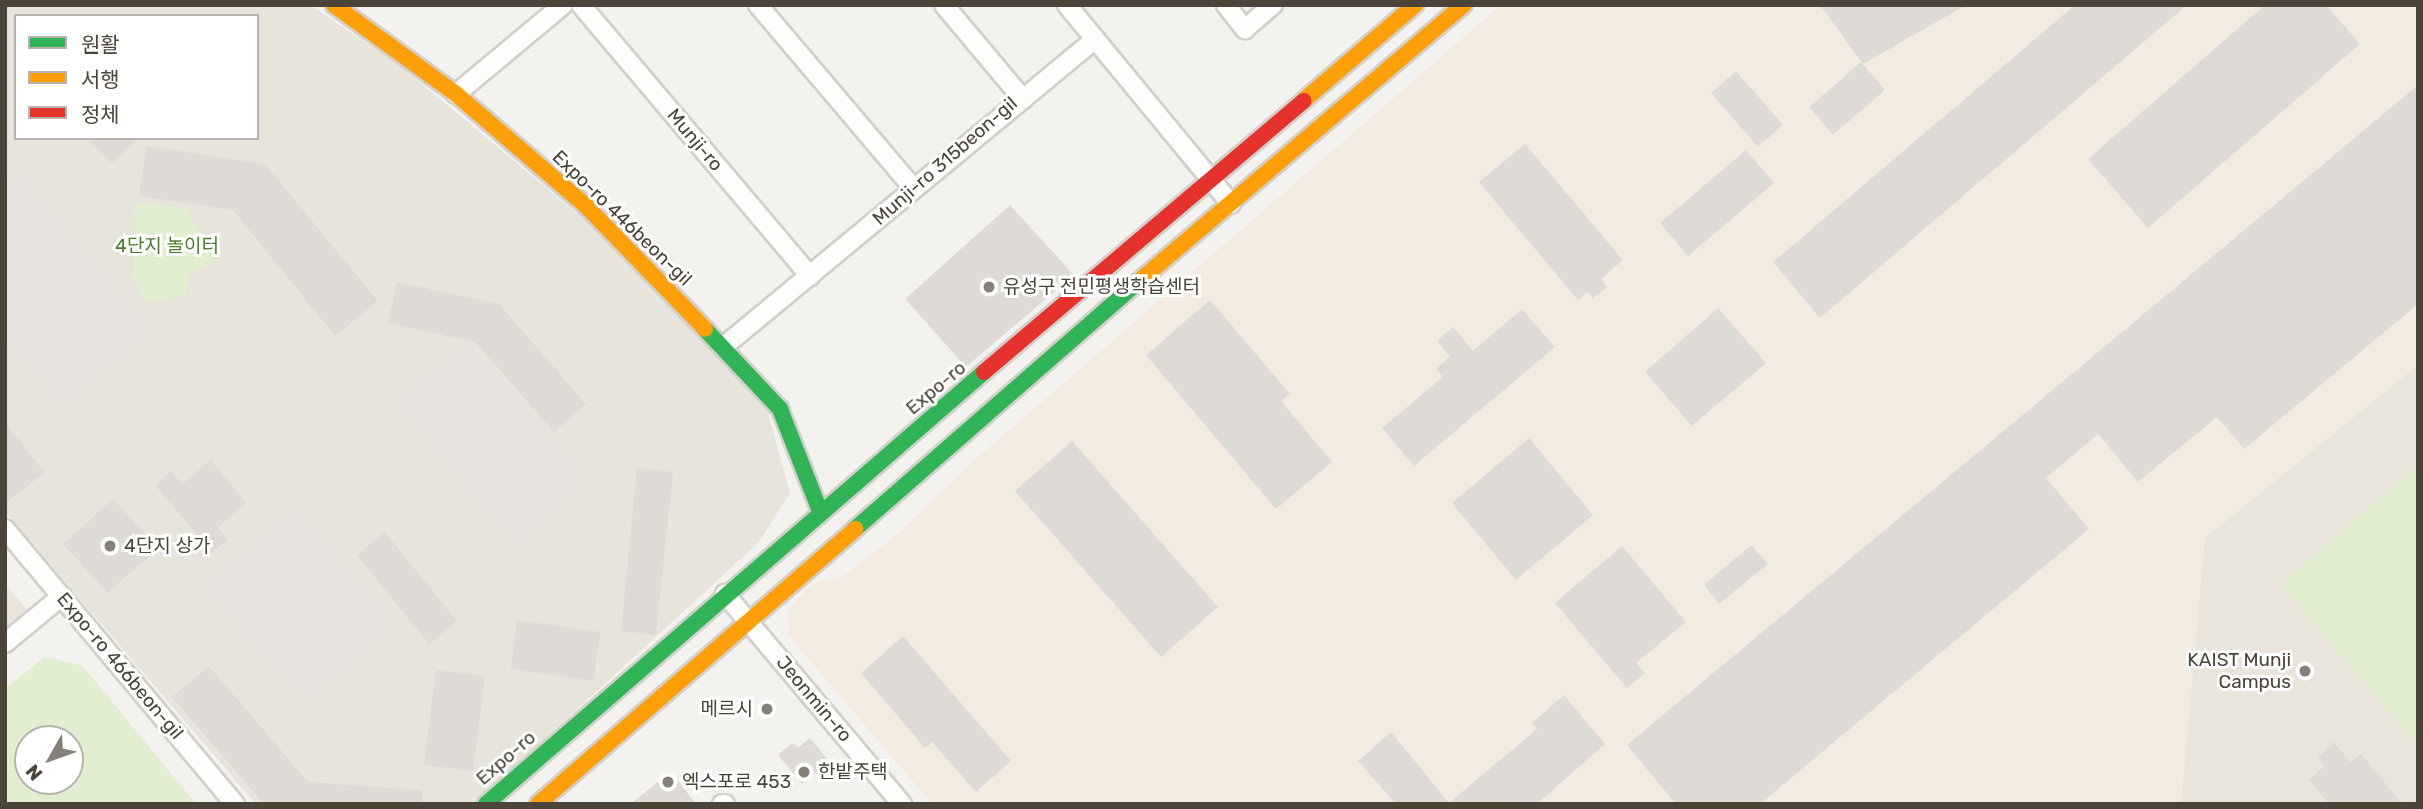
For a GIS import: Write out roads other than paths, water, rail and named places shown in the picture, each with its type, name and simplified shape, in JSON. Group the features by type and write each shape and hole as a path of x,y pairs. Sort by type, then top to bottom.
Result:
{"main road":[{"name":"Expo-ro 446beon-gil","path":"334,5 456,94 586,206 723,347 780,409 820,511"},
{"name":"Expo-ro","path":"486,804 820,511 1415,5"},
{"path":"538,804 750,624 951,441 1464,5"}],"street":[{"path":"456,94 563,5"},
{"name":"Munji-ro","path":"581,5 810,276"},
{"path":"758,5 914,189"},
{"name":"Munji-ro 315beon-gil","path":"723,347 1023,99 944,5"},
{"path":"1067,5 1231,204"},
{"path":"1226,5 1245,29 1273,5"},
{"path":"1023,99 1095,39"},
{"name":"Expo-ro 466beon-gil","path":"5,529 235,804"},
{"name":"Jeonmin-ro","path":"725,594 902,804"},
{"path":"5,643 62,596"}],"place":[{"name":"유성구 전민평생학습센터","path":"989,287"},
{"name":"4단지 상가","path":"110,546"},
{"name":"KAIST Munji Campus","path":"2305,671"},
{"name":"메르시","path":"767,709"},
{"name":"한밭주택","path":"804,772"},
{"name":"엑스포로 453","path":"668,782"}],"park label":[{"name":"4단지 놀이터","path":"167,246"}]}
